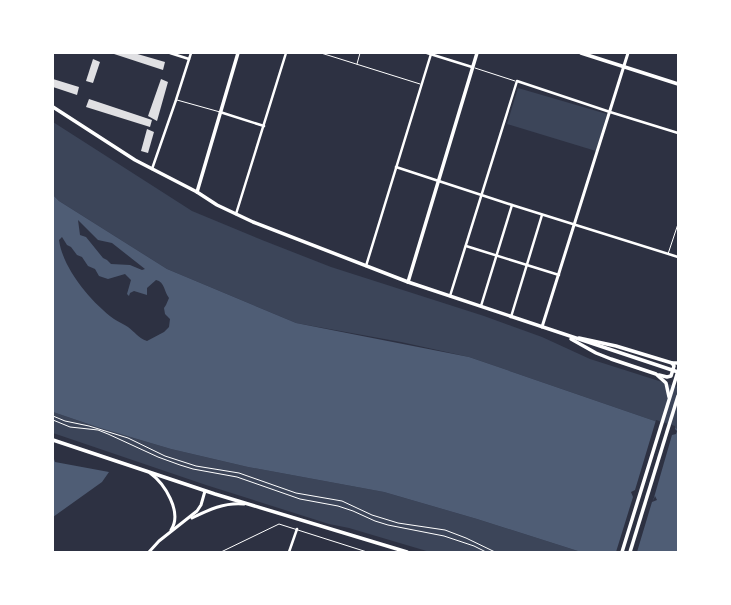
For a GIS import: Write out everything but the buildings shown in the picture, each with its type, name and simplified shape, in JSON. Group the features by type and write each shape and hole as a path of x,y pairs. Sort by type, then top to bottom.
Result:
{"main road":[{"path":"196,192 238,53"},
{"path":"408,282 477,53"},
{"path":"581,53 678,84"},
{"path":"53,107 119,151 236,214 408,282 565,336 678,372 622,552"},
{"path":"565,336 616,346 672,363 678,363"},
{"path":"565,336 611,359 667,377 670,376 674,366 672,363"},
{"path":"656,374 666,383 669,402"},
{"path":"630,552 678,396"},
{"path":"53,440 205,491 407,552"}],"street":[{"path":"170,53 189,59"},
{"path":"152,169 191,53"},
{"path":"236,214 286,53"},
{"path":"542,327 628,53"},
{"path":"366,266 429,54 472,67"},
{"path":"450,297 516,81 678,133"},
{"path":"220,112 264,126"},
{"path":"396,167 439,180 512,206 678,256"},
{"path":"480,307 512,206"},
{"path":"511,317 542,215"},
{"path":"466,246 559,275"},
{"path":"146,471 163,485 171,499 175,520 169,533"},
{"path":"149,552 159,541 200,508 205,491"},
{"path":"187,520 222,506 234,503 248,504"},
{"path":"289,552 297,529"}],"lane":[{"path":"321,53 421,84"},
{"path":"357,64 360,53"},
{"path":"472,67 516,81"},
{"path":"176,100 220,112"},
{"path":"668,254 678,224"},
{"path":"221,552 279,524 367,552"}],"path":[{"path":"53,416 65,421 89,426 128,438 165,456 196,466 239,474 296,493 342,501 372,515 398,523 445,530 495,552"},
{"path":"53,420 70,427 94,430 108,434 158,457 193,469 237,477 300,498 338,506 388,525 444,536 474,546 486,552"}],"shaded area":[{"path":"518,88 607,114 596,151 507,124"},
{"path":"53,122 192,211 331,267 484,316 542,337 590,359 678,387 678,429 469,357 401,342 296,323 167,269 59,201 53,195"},
{"path":"53,195 59,201 167,269 296,323 469,357 678,429 678,552 581,552 477,519 384,492 248,467 171,449 100,428 53,412","holes":["78,220 98,240 112,243 145,269 142,270 130,265 111,264 103,258 86,237 80,235","62,237 67,245 71,247 77,255 82,257 88,266 95,269 99,276 108,279 125,274 131,280 127,294 129,296 130,293 134,291 147,295 147,288 156,280 159,281 163,285 169,298 164,308 165,314 170,319 169,327 164,332 147,341 105,312 79,284 72,273 62,251 59,240"]},
{"path":"53,412 100,428 171,449 248,467 384,492 477,519 581,552 430,552 349,528 329,524 206,485 53,433"},
{"path":"53,456 55,462 109,472 102,482 53,517"}],"pier":[{"path":"656,420 675,426 677,431 676,434 672,435 653,501 655,496 657,500 652,502 637,552 616,552 633,497 631,492 635,490"}]}
